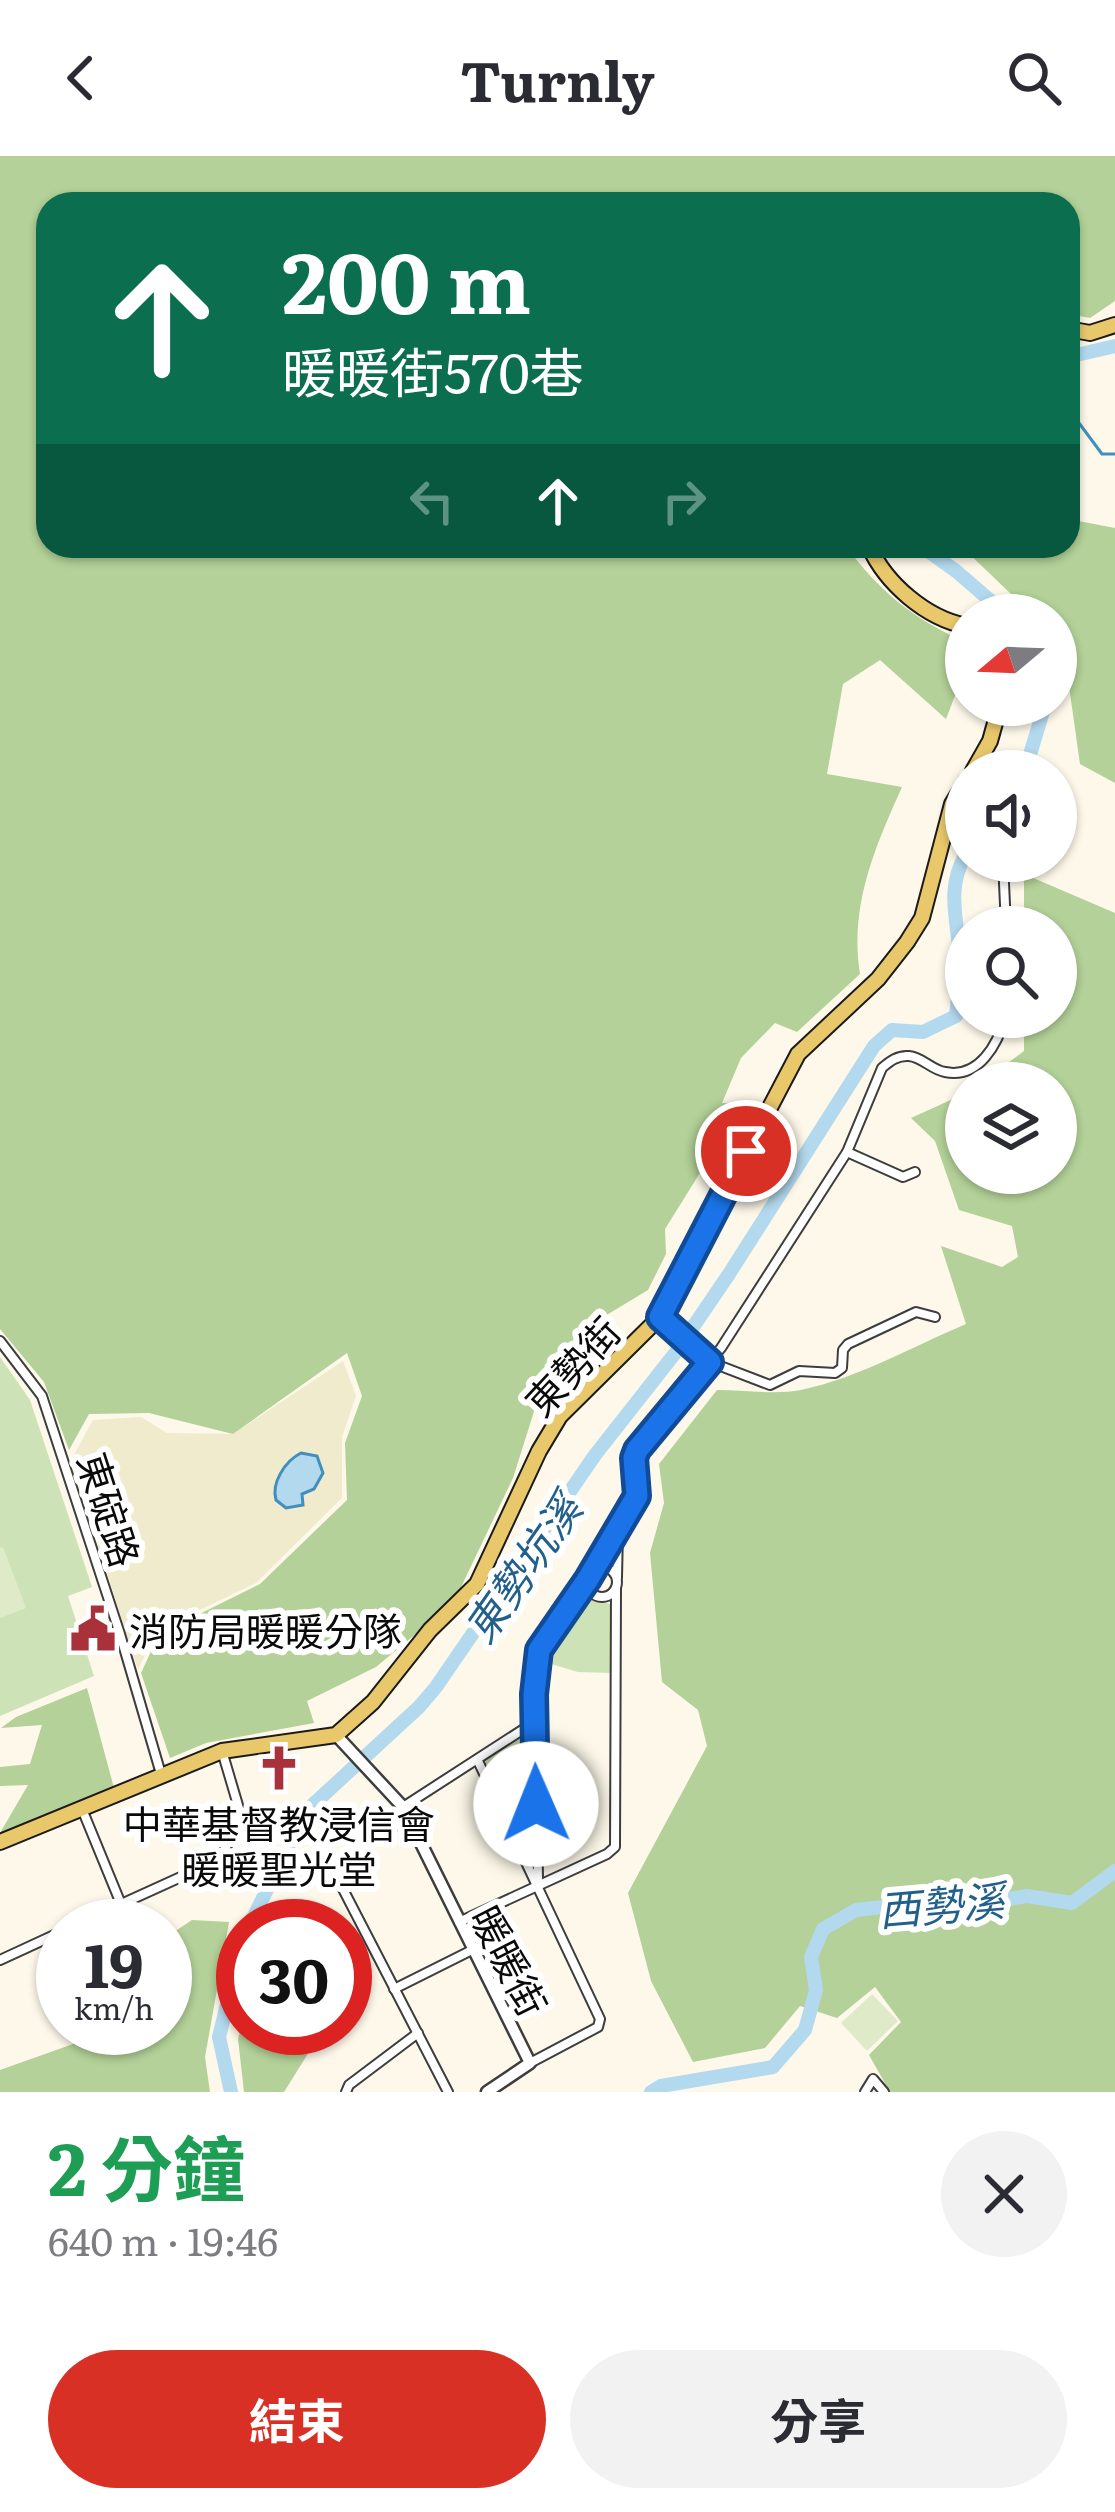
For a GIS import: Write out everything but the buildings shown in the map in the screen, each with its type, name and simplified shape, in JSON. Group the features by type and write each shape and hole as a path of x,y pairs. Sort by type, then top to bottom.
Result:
{"main road":[{"path":"1080,331 1115,326"},
{"path":"875,558 922,608 945,621"},
{"name":"東勢街","path":"339,1739 430,1630 477,1584 560,1416 664,1321 798,1054 892,966 922,918 945,836"},
{"path":"0,1842 222,1751 339,1739"}],"street":[{"path":"538,1886 534,1723 539,1650 637,1496 637,1450 847,1152 875,1078 891,1060 908,1056 950,1074 965,1072 991,1052 997,1038"},
{"path":"847,1152 903,1177 915,1172"},
{"path":"664,1321 706,1358 770,1385 799,1372 835,1373 842,1368 842,1350 848,1343 916,1312 935,1317"},
{"name":"東碇路","path":"0,1341 42,1396 162,1776"},
{"path":"458,1922 615,1847 618,1531"},
{"path":"590,1575 607,1568 617,1583"},
{"path":"590,1575 589,1588 595,1596 605,1597 617,1583"},
{"path":"448,2092 330,1864 534,1723"},
{"name":"暖暖街","path":"339,1739 405,1812 530,2063 488,2092"},
{"path":"132,1899 210,1865 225,1850 240,1812 222,1751"},
{"path":"478,1761 600,2019 598,2027 530,2063"},
{"path":"82,1809 119,1899"},
{"path":"0,1960 36,1943"},
{"path":"394,1989 472,1950"},
{"path":"346,2092 418,2033"},
{"path":"865,2092 873,2079 884,2092"}],"shaded area":[{"path":"343,1361 356,1396 342,1437 342,1498 256,1583 156,1631 138,1670 71,1460 93,1420 141,1417 167,1433 233,1434"}],"green space":[{"path":"0,156 1115,156 1115,301 1090,318 1080,316 1080,192 36,192 36,558 856,558 899,603 945,632 945,718 880,660 843,684 827,774 902,787 861,901 860,974 797,1032 775,1023 741,1058 722,1103 749,1105 747,1122 713,1152 665,1229 666,1254 648,1290 600,1319 549,1364 513,1478 454,1602 376,1667 307,1701 314,1723 206,1743 170,1758 141,1673 159,1634 260,1584 347,1500 345,1443 362,1396 347,1353 233,1434 149,1413 89,1414 69,1450 44,1382 0,1329"},
{"path":"1080,521 1115,528 1115,783 1080,764 1075,726 1077,594 1011,594 974,558 1080,558"},
{"path":"1024,882 1043,882 1115,913 1115,2092 890,2092 869,2055 901,2022 875,1987 837,2018 800,2006 765,2048 693,2062 651,1981 628,1893 707,1746 698,1710 662,1682 650,1553 664,1503 659,1464 717,1390 801,1390 865,1369 966,1324 941,1246 1002,1267 1018,1257 1012,1226 959,1210 953,1194 1077,1194 1077,1062 1009,1062 1024,1051 1024,1038 1077,1038 1077,906 1024,906"},
{"path":"945,1103 945,1170 935,1141 911,1118"},
{"path":"0,1357 30,1400 92,1587 68,1596 94,1676 0,1716"},
{"path":"0,1548 26,1608 0,1618"},
{"path":"579,1599 610,1604 613,1610 612,1673 578,1672 541,1661"},
{"path":"87,1688 114,1788 0,1833 28,1785 0,1786 0,1767 30,1764 42,1725 1,1728 16,1717"},
{"path":"528,1733 534,1869 483,1762"},
{"path":"192,1920 216,1921 216,1995 205,2057 210,2092 0,2092 0,2070 42,2055 192,2055"},
{"path":"872,1994 898,2021 867,2051 841,2023"},
{"path":"240,2055 307,2055 284,2092 244,2092"}],"water":[{"path":"301,1453 317,1456 323,1473 314,1489 302,1494 303,1505 286,1508 276,1500 277,1480"}],"waterway":[{"name":"東勢坑溪","path":"1080,354 1115,346"},
{"path":"1080,424 1102,454 1115,454"},
{"name":"東勢坑溪","path":"938,558 983,594"},
{"name":"東勢坑溪","path":"1031,750 1039,726"},
{"name":"東勢坑溪","path":"262,1899 306,1811 436,1687 595,1455 676,1352 874,1046 892,1030 923,1032 956,1016 960,965 956,882"},
{"name":"西勢溪","path":"651,2092 661,2086 773,2067 805,2030 816,1990 811,1957 823,1929 856,1910 1027,1896 1072,1903 1115,1871"},
{"name":"東勢坑溪","path":"223,2055 231,2092"}],"place":[{"name":"消防局暖暖分隊","path":"93,1629"},
{"name":"中華基督教浸信會 暖暖聖光堂","path":"279,1768"}],"route":[{"path":"536,1804 534,1694 539,1650 637,1496 637,1450 710,1362 660,1317 746,1151"}]}
